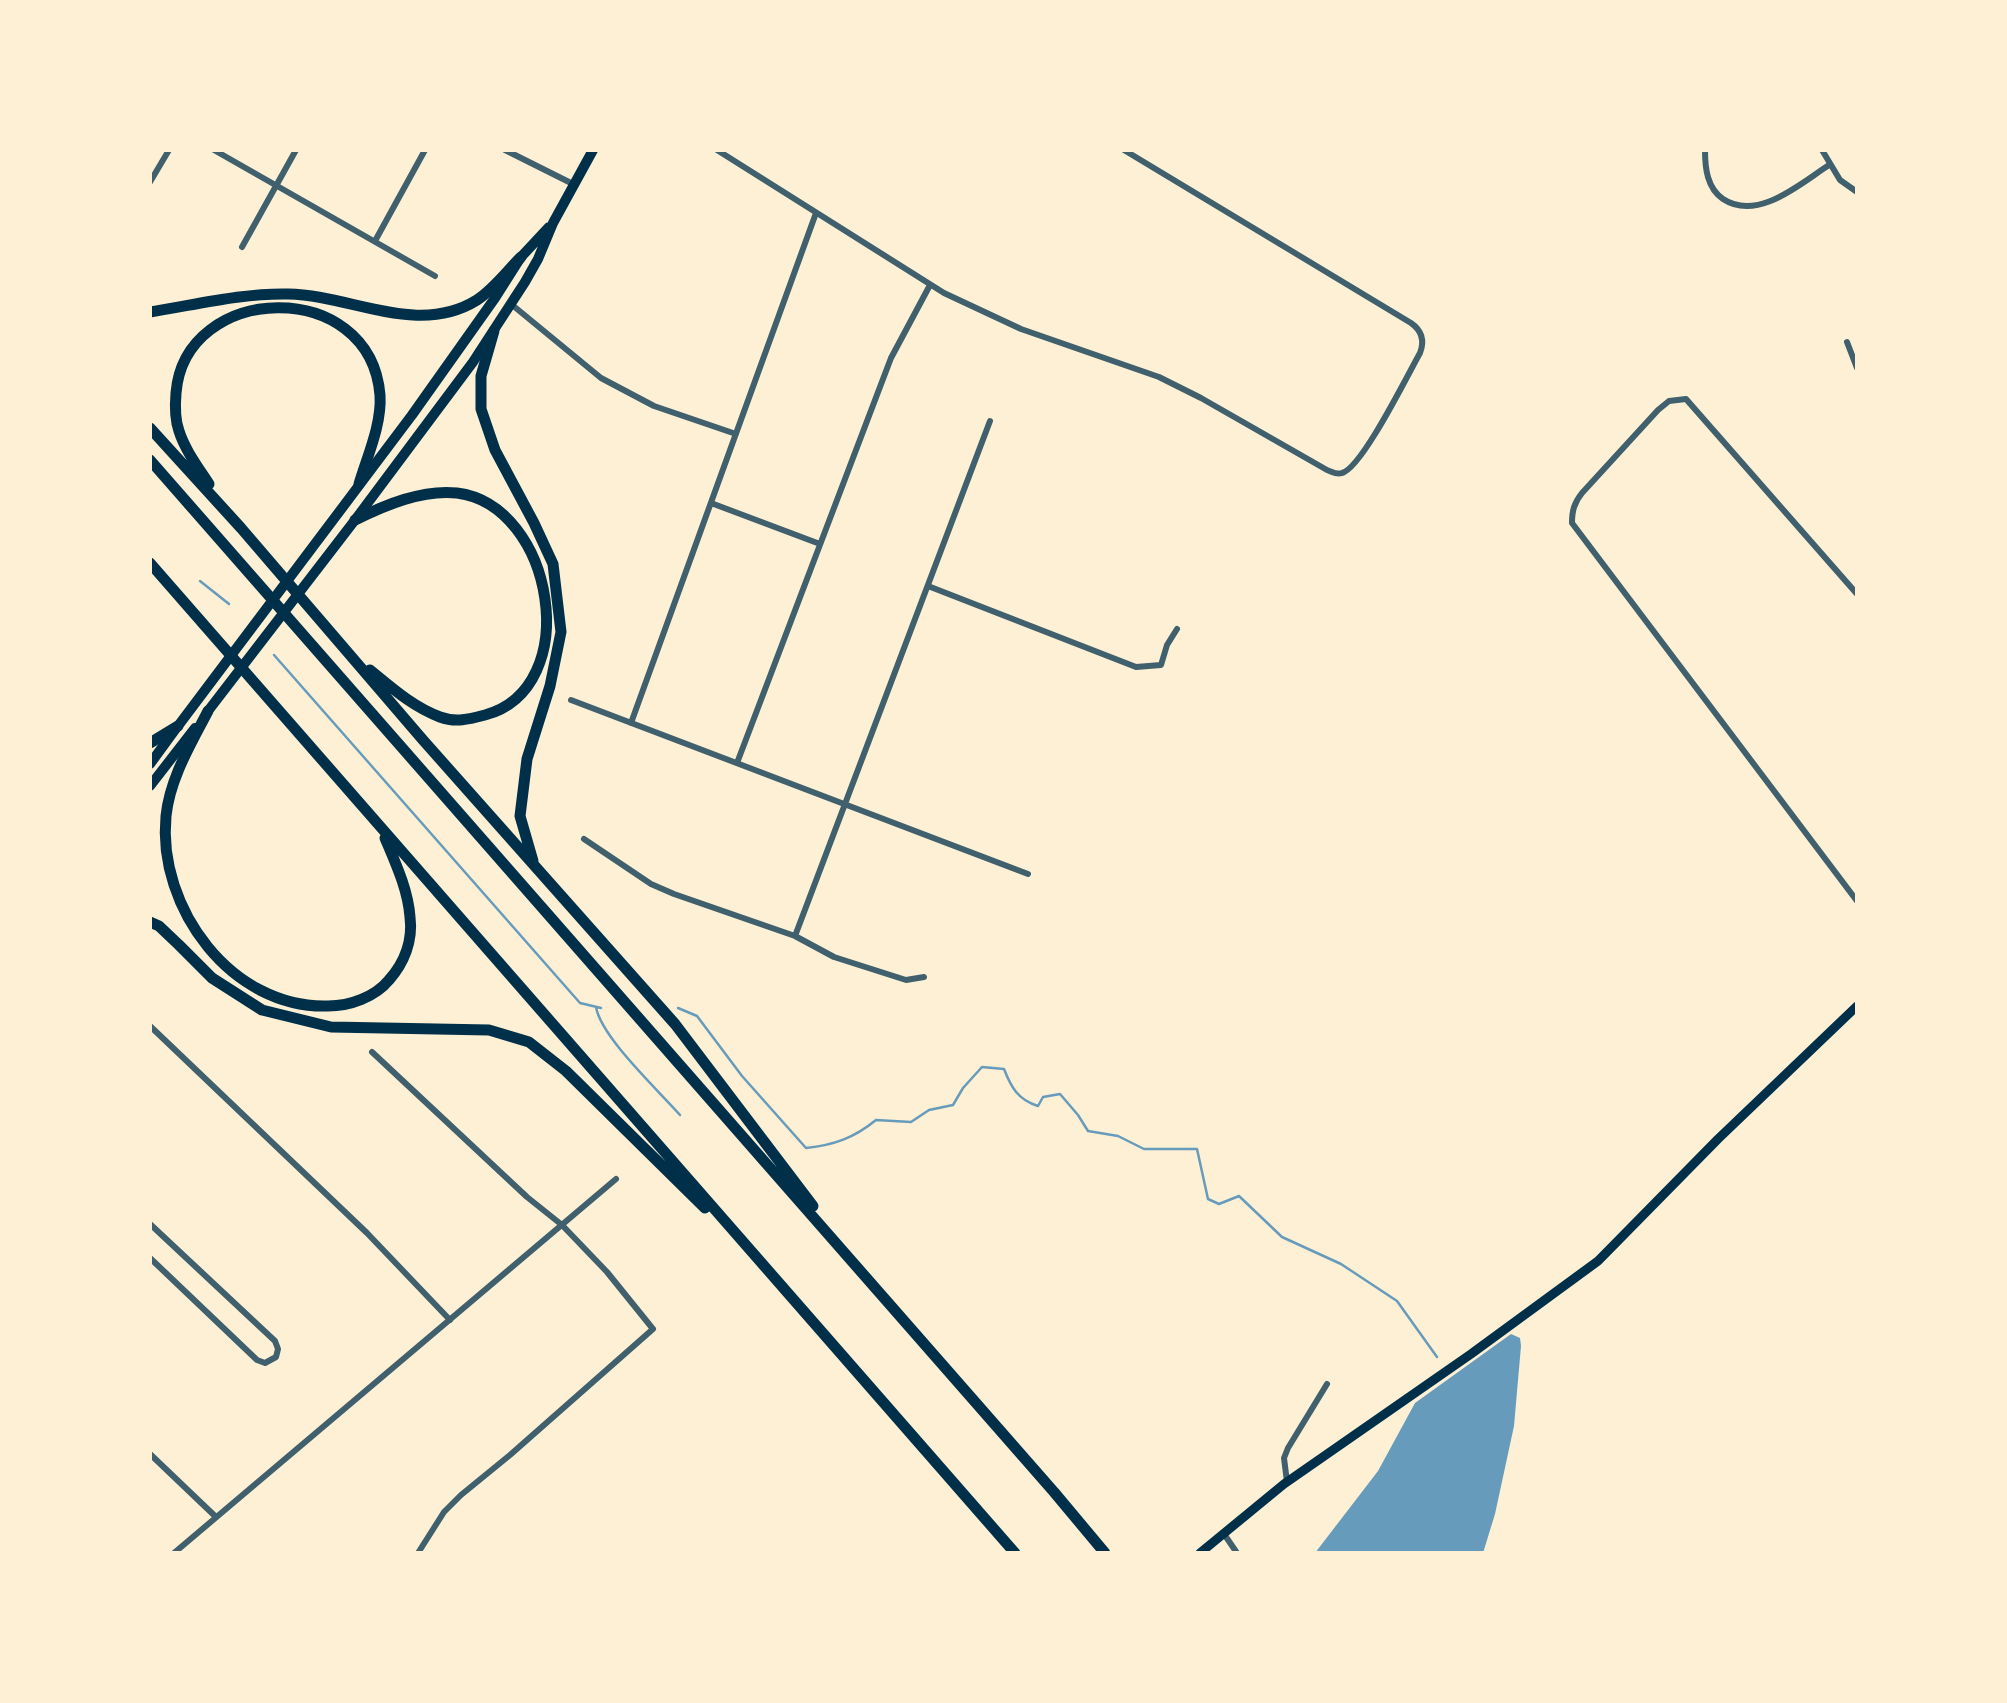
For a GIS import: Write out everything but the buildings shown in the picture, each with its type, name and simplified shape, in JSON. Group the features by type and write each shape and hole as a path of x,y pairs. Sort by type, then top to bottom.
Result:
{"highway":[{"path":"150,312 292,294 400,314 441,314 480,298 521,256"},
{"path":"241,528 194,462 178,429 175,402 177,379 186,354 222,322 248,311 308,310 332,318 355,336 372,364 380,395 379,416 359,484"},
{"path":"494,331 481,376 481,409 495,450 553,564 561,632 528,759 520,816 536,870"},
{"path":"150,428 675,1024 860,1270"},
{"path":"150,460 1105,1553"},
{"path":"346,650 404,698 442,718 464,721 497,712 518,699 534,679 544,655 546,628 545,602 528,543 510,519 492,505 455,492 427,495 384,506 355,520"},
{"path":"150,563 1015,1553"},
{"path":"150,574 191,612"},
{"path":"208,710 176,774 166,816 168,864 182,908 216,959 246,982 278,998 311,1007 337,1006 361,1000 383,987 400,968 409,944 411,920 405,888 382,830"},
{"path":"150,742 178,726"},
{"path":"150,922 159,926 212,978 262,1010 331,1026 489,1030 529,1042 566,1072 766,1268"}],"main road":[{"path":"150,786 355,520 494,331 538,258 593,150"},
{"path":"150,764 464,342 521,256 553,223"},
{"path":"1200,1553 1286,1482 1598,1262 1718,1139 1857,1006"}],"street":[{"path":"150,182 169,150"},
{"path":"214,150 435,276"},
{"path":"242,247 296,150"},
{"path":"374,241 425,150"},
{"path":"505,150 575,185"},
{"path":"717,150 930,285 1021,329 1160,377 1327,470 1340,474 1354,466 1420,353 1420,333 1410,322 1124,150"},
{"path":"1706,150 1711,187 1719,197 1744,207 1779,198 1829,165"},
{"path":"1822,150 1840,180 1857,192"},
{"path":"630,723 816,213"},
{"path":"737,763 890,358 930,285"},
{"path":"512,304 601,378 654,406 736,434"},
{"path":"1847,342 1857,368"},
{"path":"1857,594 1686,399 1669,401 1658,410 1576,502 1572,513 1572,523 1857,901"},
{"path":"795,936 990,421"},
{"path":"711,502 820,544"},
{"path":"928,586 1128,665 1162,665 1177,629"},
{"path":"571,700 1028,874"},
{"path":"584,839 651,884 795,936 834,957 906,980 924,978"},
{"path":"150,1026 367,1233 450,1320"},
{"path":"372,1052 562,1224 653,1329 461,1495 444,1512 418,1553"},
{"path":"174,1553 616,1179"},
{"path":"150,1224 275,1341 276,1357 265,1362 257,1360 150,1258"},
{"path":"1286,1482 1284,1458 1288,1448 1328,1384"},
{"path":"150,1454 216,1517"},
{"path":"1224,1534 1237,1553"}],"water":[{"path":"1511,1334 1520,1338 1521,1346 1514,1426 1483,1553 1315,1553 1378,1471 1415,1403"}],"waterway":[{"path":"200,581 229,604"},
{"path":"274,655 580,1003 601,1008"},
{"path":"596,1007 619,1048 680,1115"},
{"path":"678,1008 697,1016 742,1076 806,1148 843,1140 876,1120 911,1122 929,1110 953,1105 982,1067 1004,1069 1016,1092 1038,1106 1043,1097 1060,1094 1088,1131 1118,1136 1144,1149 1197,1149 1208,1199 1219,1204 1239,1196 1282,1237 1341,1264 1397,1301 1437,1357"}]}
